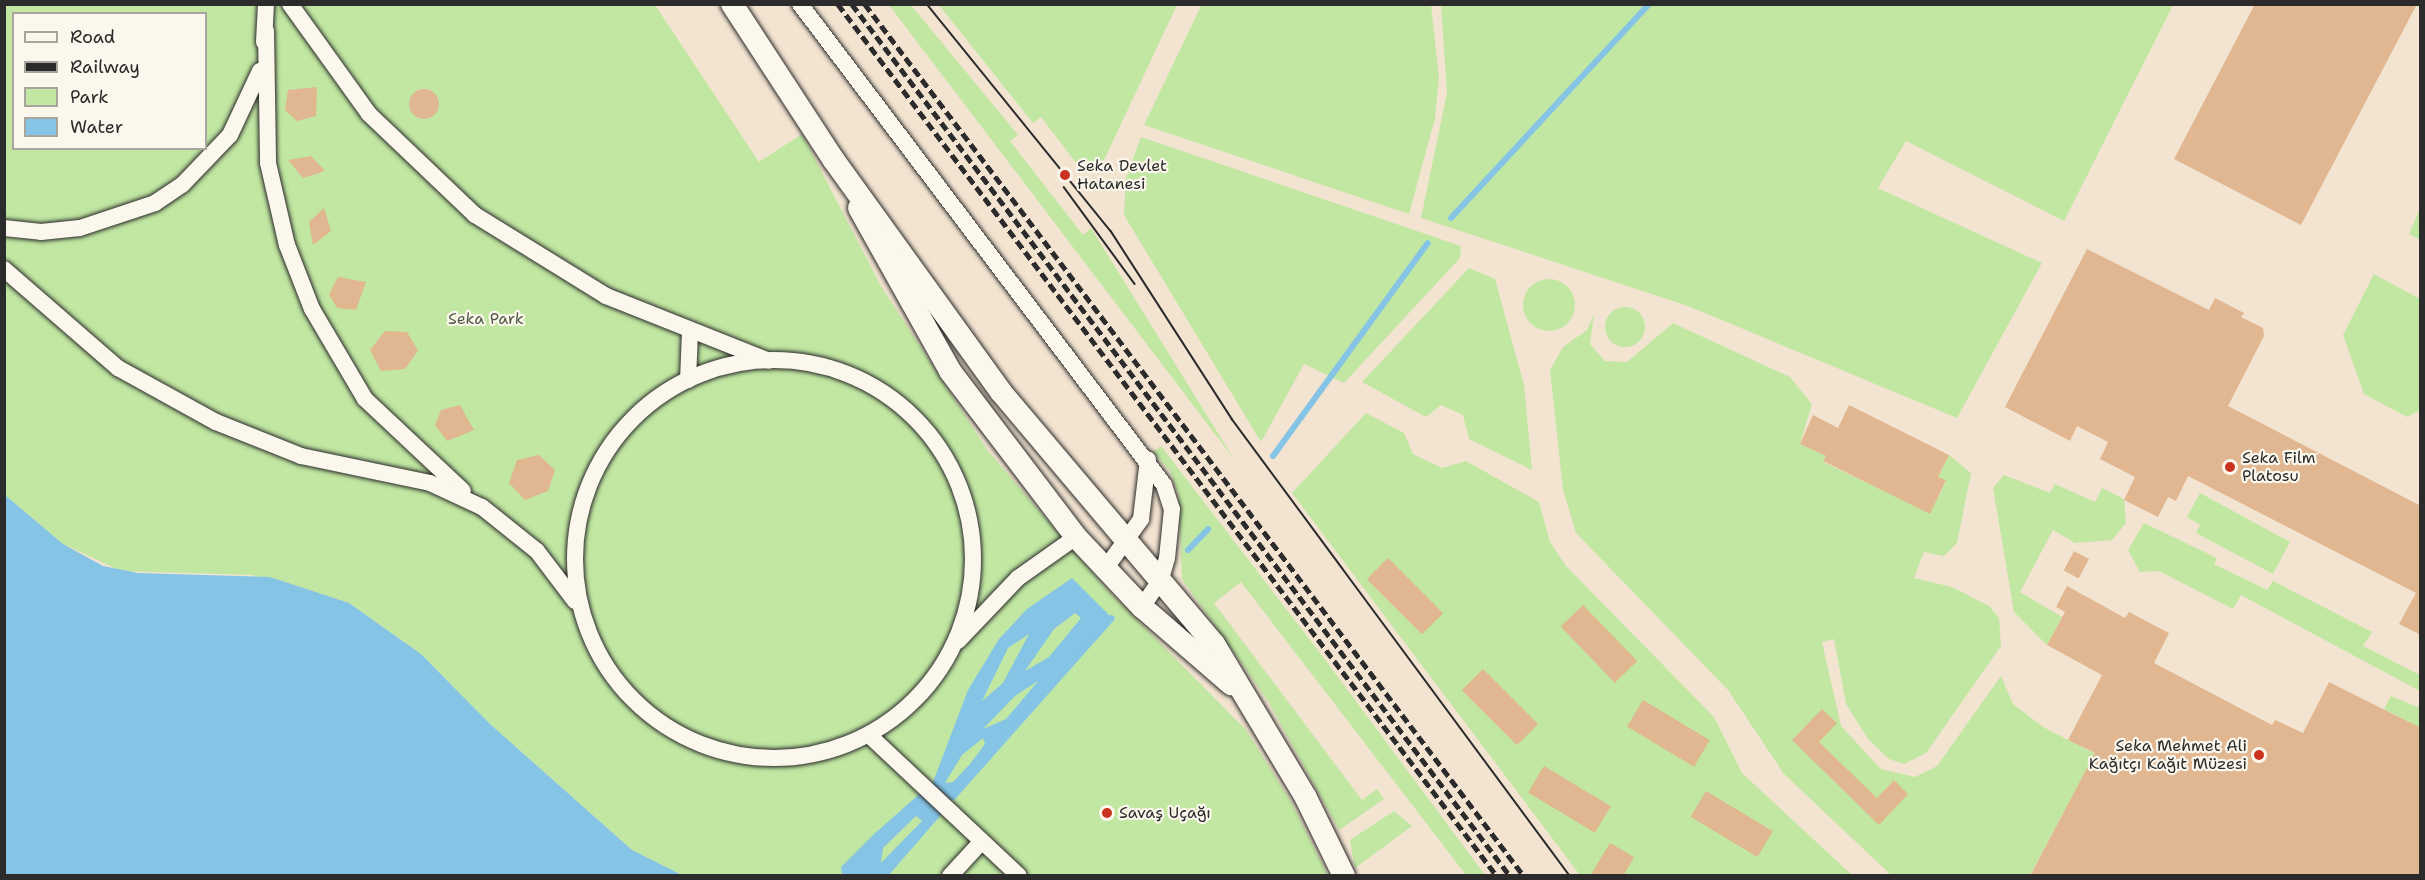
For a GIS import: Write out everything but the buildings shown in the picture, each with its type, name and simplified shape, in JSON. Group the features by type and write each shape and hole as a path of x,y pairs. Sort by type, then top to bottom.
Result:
{"main road":[{"path":"732,4 833,159 1001,392 1078,489 1130,541 1214,644 1248,698 1344,876"},
{"path":"833,159 950,371 1076,537 1142,607 1248,698"}],"street":[{"path":"266,4 268,163 287,245 312,309 369,404 482,507 550,564 580,610 602,656 631,695 672,730 696,742 778,761 820,756 870,736 924,691 949,652 1018,578 1076,537"},
{"path":"290,4 362,105 458,202 606,296 690,333 776,364"},
{"path":"800,4 1148,459 1172,509 1161,579 1142,607"},
{"path":"4,228 41,232 101,224 140,211 182,185 240,121 261,68 266,31"},
{"path":"4,269 110,362 216,422 301,456 430,483 482,507"},
{"path":"688,380 690,333"},
{"path":"580,610 574,569 576,523 594,465 625,423 688,380 718,369 776,364 844,371 885,390 947,455 971,534 965,607 949,652"},
{"path":"1105,569 1130,541 1146,502 1148,459"},
{"path":"870,736 1019,876"},
{"path":"950,876 982,841"}],"green space":[{"path":"1202,4 1431,5 1439,78 1435,118 1409,214 1144,125"},
{"path":"1441,4 2173,5 2064,221 1906,141 1878,188 2042,263 1957,418 1688,306 1421,218 1447,93"},
{"name":"Seka Park","path":"5,5 655,5 759,162 802,134 881,286 988,451 1104,586 1246,730 1290,800 1328,875 682,875 632,850 490,724 421,654 349,603 252,575 121,571 63,544 5,495"},
{"path":"889,5 911,5 1018,135 1010,141 1083,235 1091,228 1234,459"},
{"path":"939,5 1177,5 1104,160 1077,164 1041,117 1033,123"},
{"path":"1141,137 1461,246 1460,258 1344,383 1304,364 1261,442 1124,215 1126,177"},
{"path":"2420,208 2420,240 2409,234"},
{"path":"1469,268 1495,279 1524,385 1532,470 1469,439 1463,415 1441,405 1426,417 1362,382"},
{"path":"2374,274 2420,299 2420,410 2407,417 2364,394 2343,335"},
{"path":"1549,279 1559,281 1567,287 1573,295 1575,305 1573,315 1567,323 1559,329 1549,331 1539,329 1531,323 1525,315 1523,305 1525,295 1531,287 1539,281"},
{"path":"1625,307 1639,313 1645,327 1639,341 1625,347 1611,341 1605,327 1611,313"},
{"path":"1594,314 1590,344 1605,361 1627,362 1673,323 1790,377 1812,404 1800,444 1826,456 1823,462 1930,513 1946,481 1938,477 1949,455 1971,473 1957,543 1944,556 1924,552 1914,578 1952,587 1989,606 1999,618 2001,646 1926,753 1904,764 1889,759 1868,739 1846,704 1834,639 1822,642 1841,726 1881,769 1915,777 1937,766 2001,676 2013,704 2043,727 2225,820 2086,771 2030,875 1891,875 1784,774 1728,690 1576,533 1563,490 1550,370 1563,347 1587,330"},
{"path":"1366,413 1404,433 1413,454 1442,468 1466,461 1539,502 1550,542 1566,566 1714,717 1742,773 1852,875 1580,875 1292,493"},
{"path":"1161,446 1323,657 1485,875 1466,875 1241,582 1214,603 1362,800 1377,789 1384,799 1339,830 1268,701 1182,579 1178,493 1170,471 1153,452"},
{"path":"2004,475 2050,493 2055,484 2095,502 2102,488 2124,499 2126,523 2112,540 2075,543 2053,530 2020,592 2062,617 2047,645 2014,612 1993,488"},
{"path":"2200,493 2290,542 2273,574 2196,533 2200,525 2187,517"},
{"path":"2144,523 2217,558 2214,564 2267,590 2273,581 2372,632 2363,646 2420,675 2420,691 2241,595 2233,609 2159,571 2140,572 2128,550"},
{"path":"2391,696 2420,708 2420,728 2384,709"},
{"path":"1394,811 1412,826 1355,868 1350,840"}],"water":[{"path":"5,495 63,544 103,566 138,573 270,577 349,603 421,654 490,724 632,850 682,875 5,875"},
{"path":"1072,578 1112,618 884,875 842,875 841,867 933,782 968,690 999,639 1027,609","holes":["1075,613 1081,618 1049,657 1025,671 1054,629","1029,634 1003,683 982,701 1008,648","1038,681 1006,719 983,729 1015,696","983,738 985,744 970,764 953,782 945,783 962,755","916,816 922,821 881,863 883,848"]}],"waterway":[{"path":"1451,218 1649,4"},
{"path":"1273,456 1428,243"},
{"path":"1188,550 1208,529"},
{"path":"953,797 1112,618"},
{"path":"884,876 944,807"}],"tram line":[{"path":"927,4 1111,231 1232,419 1570,876"},
{"path":"1064,187 1135,284"}],"railway":[{"path":"838,4 1497,876"},
{"path":"852,4 1510,876"},
{"path":"865,4 1524,876"}],"place":[{"name":"Seka Devlet Hatanesi","path":"1065,175"},
{"name":"Seka Film Platosu","path":"2230,467"},
{"name":"Seka Mehmet Ali Kağıtçı Kağıt Müzesi","path":"2259,755"},
{"name":"Savaş Uçağı","path":"1107,813"}]}
